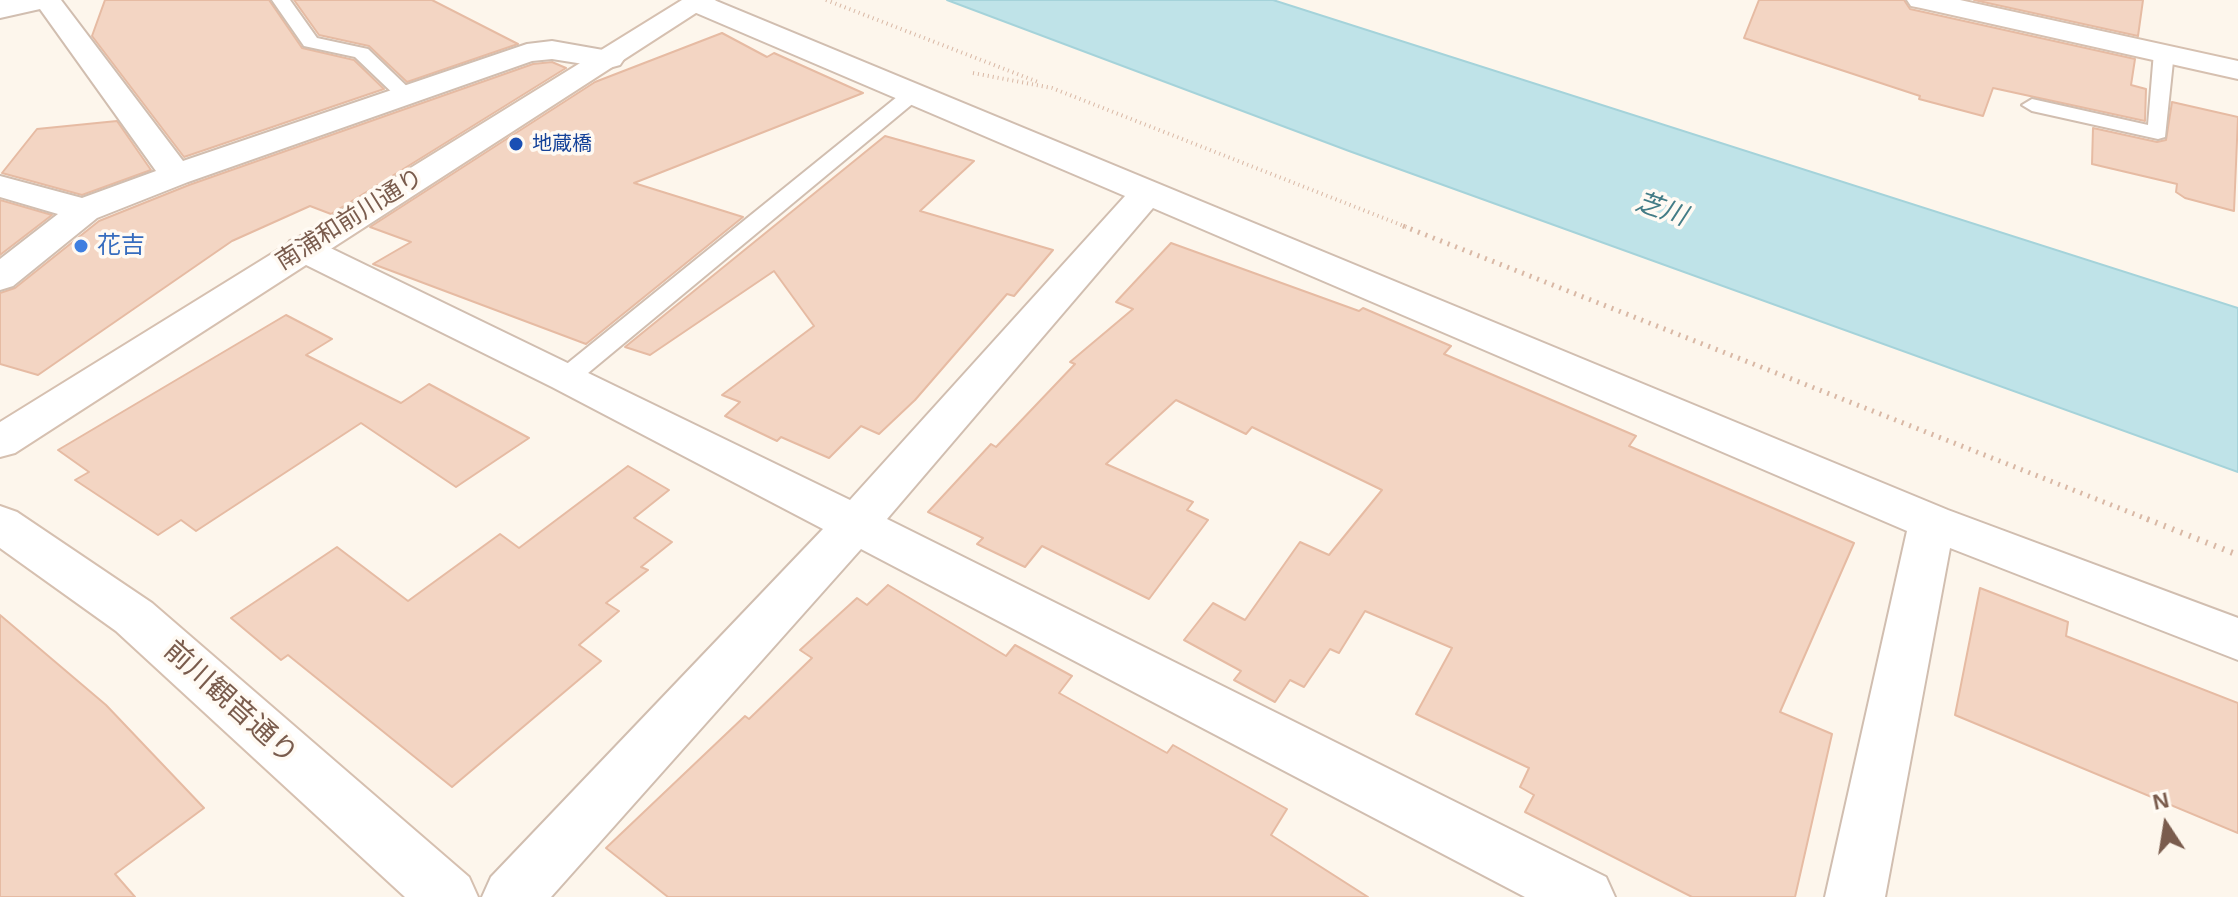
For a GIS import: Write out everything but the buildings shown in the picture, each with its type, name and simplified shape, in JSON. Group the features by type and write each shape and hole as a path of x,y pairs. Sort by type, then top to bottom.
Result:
{"street":[{"path":"0,9 45,0 176,175"},
{"path":"1921,0 2238,70"},
{"path":"700,1 1932,522 2238,639"},
{"name":"南浦和前川通り","path":"0,442 700,1"},
{"path":"0,278 84,210 176,175 542,50 609,59"},
{"path":"0,186 84,210"},
{"path":"512,897 856,524 1149,191"},
{"path":"303,249 567,377 1585,897"},
{"path":"1855,897 1932,522"},
{"name":"前川観音通り","path":"0,524 134,617 448,897"}],"lane":[{"path":"281,0 311,42 361,53 407,96"},
{"path":"2032,105 2158,133 2164,52"},
{"path":"567,377 915,92"}],"path":[{"path":"826,0 2238,555"},
{"path":"966,72 1052,88"}],"water":[{"name":"芝川","path":"947,0 1273,0 2238,308 2238,472 1349,151"}],"place":[{"name":"地蔵橋","path":"516,144"},
{"name":"花吉","path":"81,246"}]}
